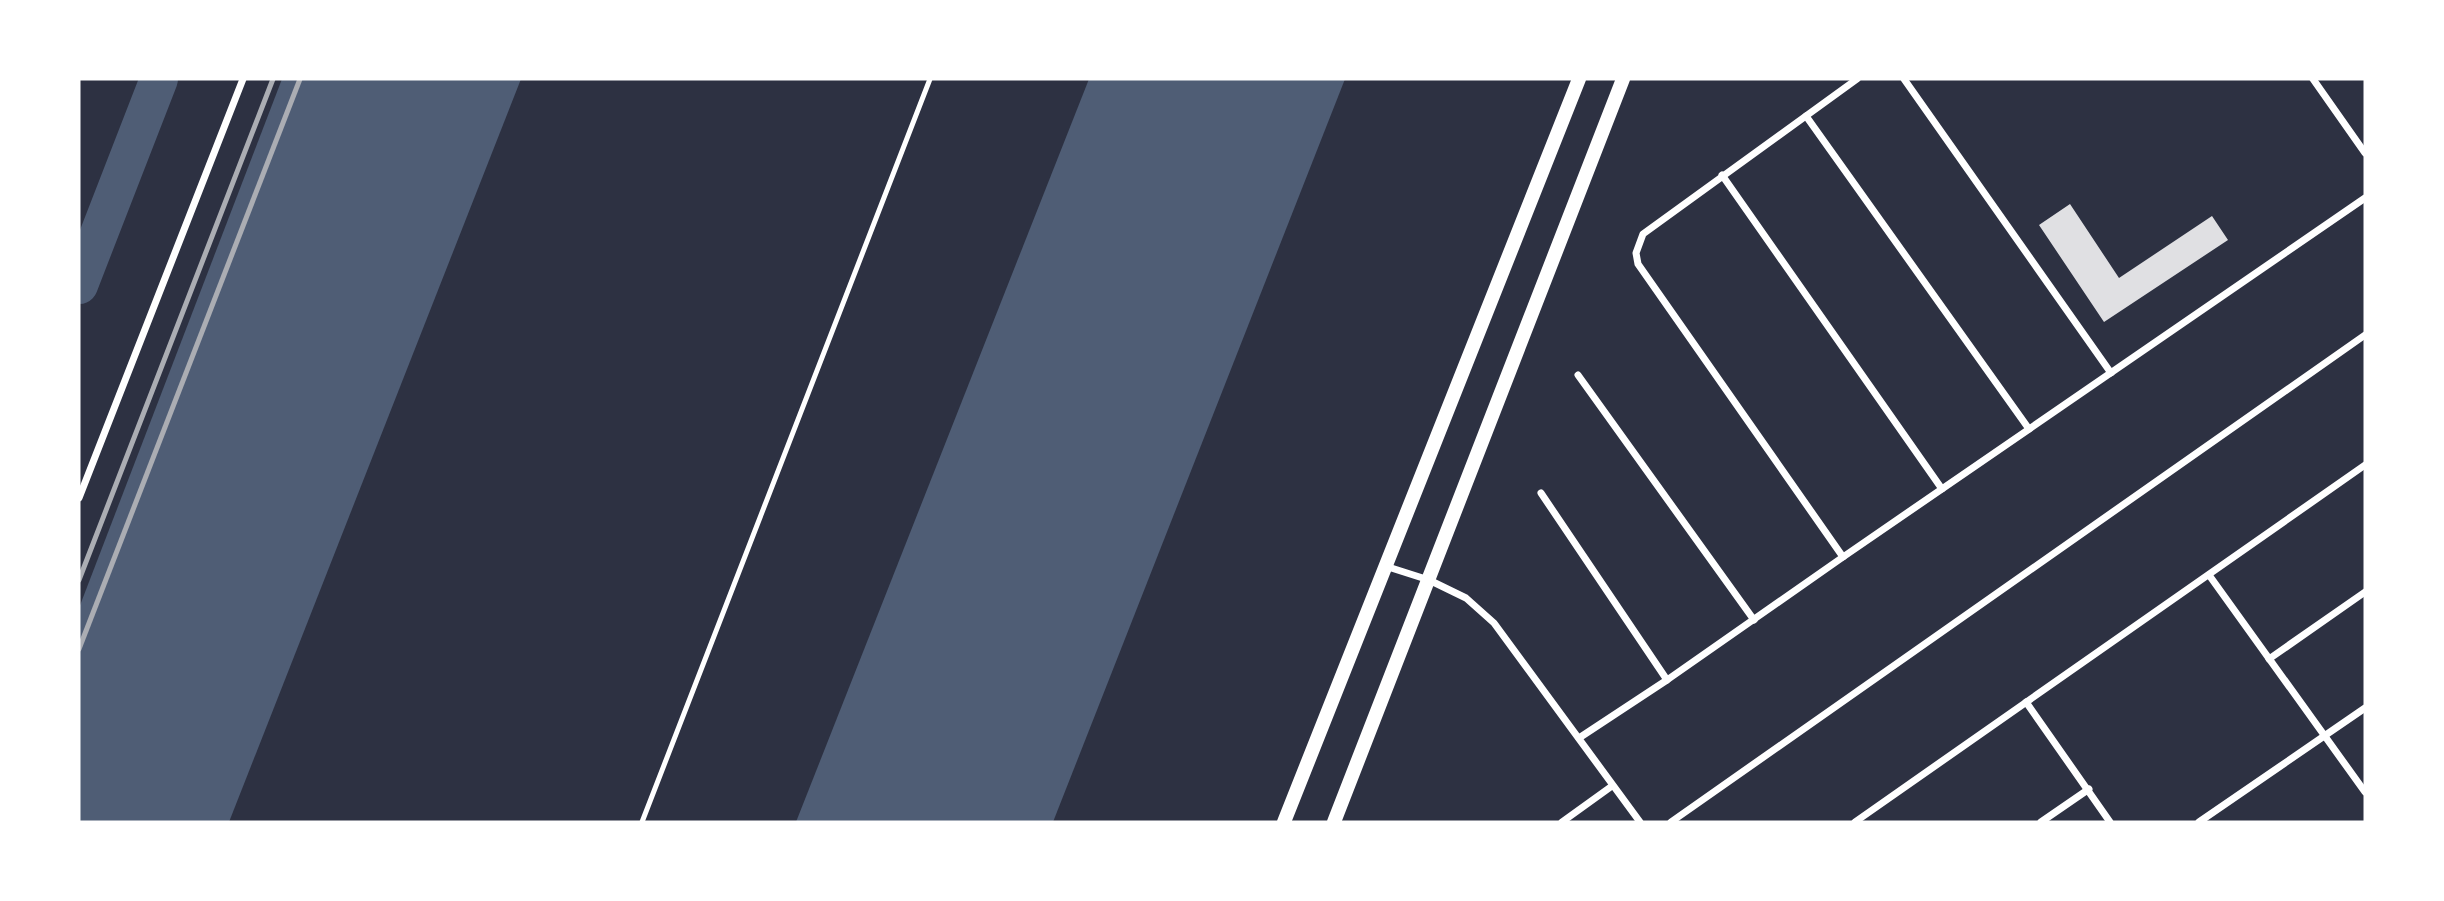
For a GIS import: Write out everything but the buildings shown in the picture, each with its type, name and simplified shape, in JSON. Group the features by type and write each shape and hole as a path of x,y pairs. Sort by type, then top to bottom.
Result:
{"main road":[{"path":"1284,822 1579,79"},
{"path":"1334,822 1623,79"}],"street":[{"path":"79,498 243,79"},
{"path":"1843,556 1638,264 1636,253 1643,234 1857,79"},
{"path":"1904,79 2111,373"},
{"path":"2315,79 2365,153"},
{"path":"1806,116 2029,429"},
{"path":"1722,175 1941,489"},
{"path":"1579,738 2365,198"},
{"path":"1671,822 2365,335"},
{"path":"1578,375 1754,620"},
{"path":"1855,822 2365,465"},
{"path":"1541,493 1667,680"},
{"path":"1385,566 1429,580 1466,598 1494,623 1640,822"},
{"path":"2208,575 2365,792"},
{"path":"2269,659 2365,592"},
{"path":"2026,702 2110,822"},
{"path":"2199,822 2365,708"},
{"path":"1562,822 1612,786"},
{"path":"2041,822 2089,789"}],"lane":[{"path":"642,822 930,79"}],"water":[{"path":"282,79 521,79 229,822 79,822 79,608"},
{"path":"1089,79 1345,79 1053,822 796,822"}],"waterway":[{"path":"79,285 159,79"}],"railway":[{"path":"79,580 273,79"},
{"path":"79,649 300,79"}]}
